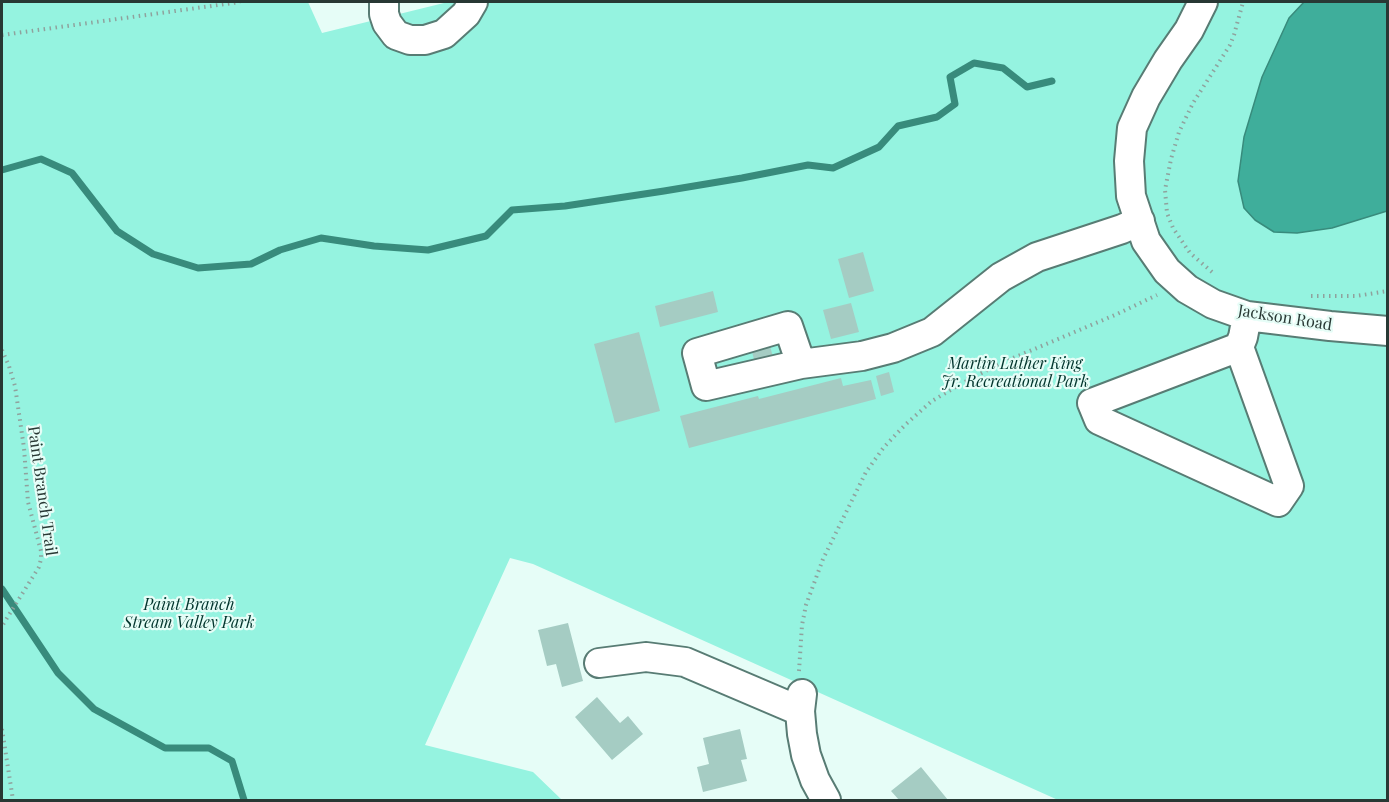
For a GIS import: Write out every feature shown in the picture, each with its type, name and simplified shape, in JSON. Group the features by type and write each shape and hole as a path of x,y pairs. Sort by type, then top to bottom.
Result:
{"street":[{"path":"384,2 387,23 396,35 410,40 425,40 444,34 466,14 473,2"},
{"name":"Jackson Road","path":"1203,2 1189,30 1146,97 1132,128 1129,161 1131,196 1146,241 1167,271 1187,289 1213,304 1247,316 1388,331"},
{"path":"801,364 862,356 893,348 932,332 1001,277 1037,256 1140,222"},
{"path":"1239,347 1092,403 1099,420 1278,502 1289,486 1239,347 1247,316"},
{"path":"599,663 646,657 685,662 801,702 802,734 806,755 826,801"}],"path":[{"path":"2,35 240,2"},
{"path":"1217,276 1191,254 1173,228 1167,213 1166,190 1171,159 1179,132 1193,103 1230,45 1243,2"},
{"path":"801,702 799,670 806,605 823,559 847,508 866,472 884,447 933,401 959,385 999,364 1158,295 1152,287"},
{"path":"1302,297 1356,296 1388,291"},
{"name":"Paint Branch Trail","path":"2,350 15,386 24,448 28,502 41,551 39,567 2,626"},
{"path":"2,729 13,801"}],"green space":[{"name":"Martin Luther King Jr. Recreational Park","path":"2,2 308,2 322,33 448,2 1387,2 1387,800 1058,800 533,564 510,558 425,745 533,772 562,800 2,800"}],"shaded area":[{"path":"1304,2 1387,2 1387,211 1332,228 1297,233 1274,232 1255,220 1244,208 1238,181 1244,137 1262,77 1289,18"}],"building":[{"path":"863,252 874,291 849,298 838,259"},
{"path":"713,291 718,312 660,327 655,306"},
{"path":"851,303 859,332 831,339 823,310"},
{"path":"639,332 660,411 615,423 594,344"},
{"path":"769,342 774,361 756,367 751,348"},
{"path":"889,372 894,392 881,396 876,376"},
{"path":"841,378 843,386 871,380 876,399 689,448 680,416"},
{"path":"568,623 583,681 562,687 556,664 547,666 538,630"},
{"path":"597,697 620,723 628,716 643,734 612,760 575,717"},
{"path":"740,729 747,759 741,760 747,781 703,792 697,767 709,764 703,738"},
{"path":"921,767 948,800 899,800 891,791"}],"waterway":[{"path":"2,170 41,159 72,173 117,231 153,254 198,268 251,264 280,250 321,238 374,246 428,250 486,236 512,210 565,206 664,191 808,165 833,168 879,147 898,126 937,117 955,104 950,77 974,63 1003,68 1027,87 1052,81"},
{"path":"2,589 58,673 94,709 165,748 209,748 232,761 244,800"}],"park label":[{"name":"Paint Branch Stream Valley Park","path":"189,614"}]}
